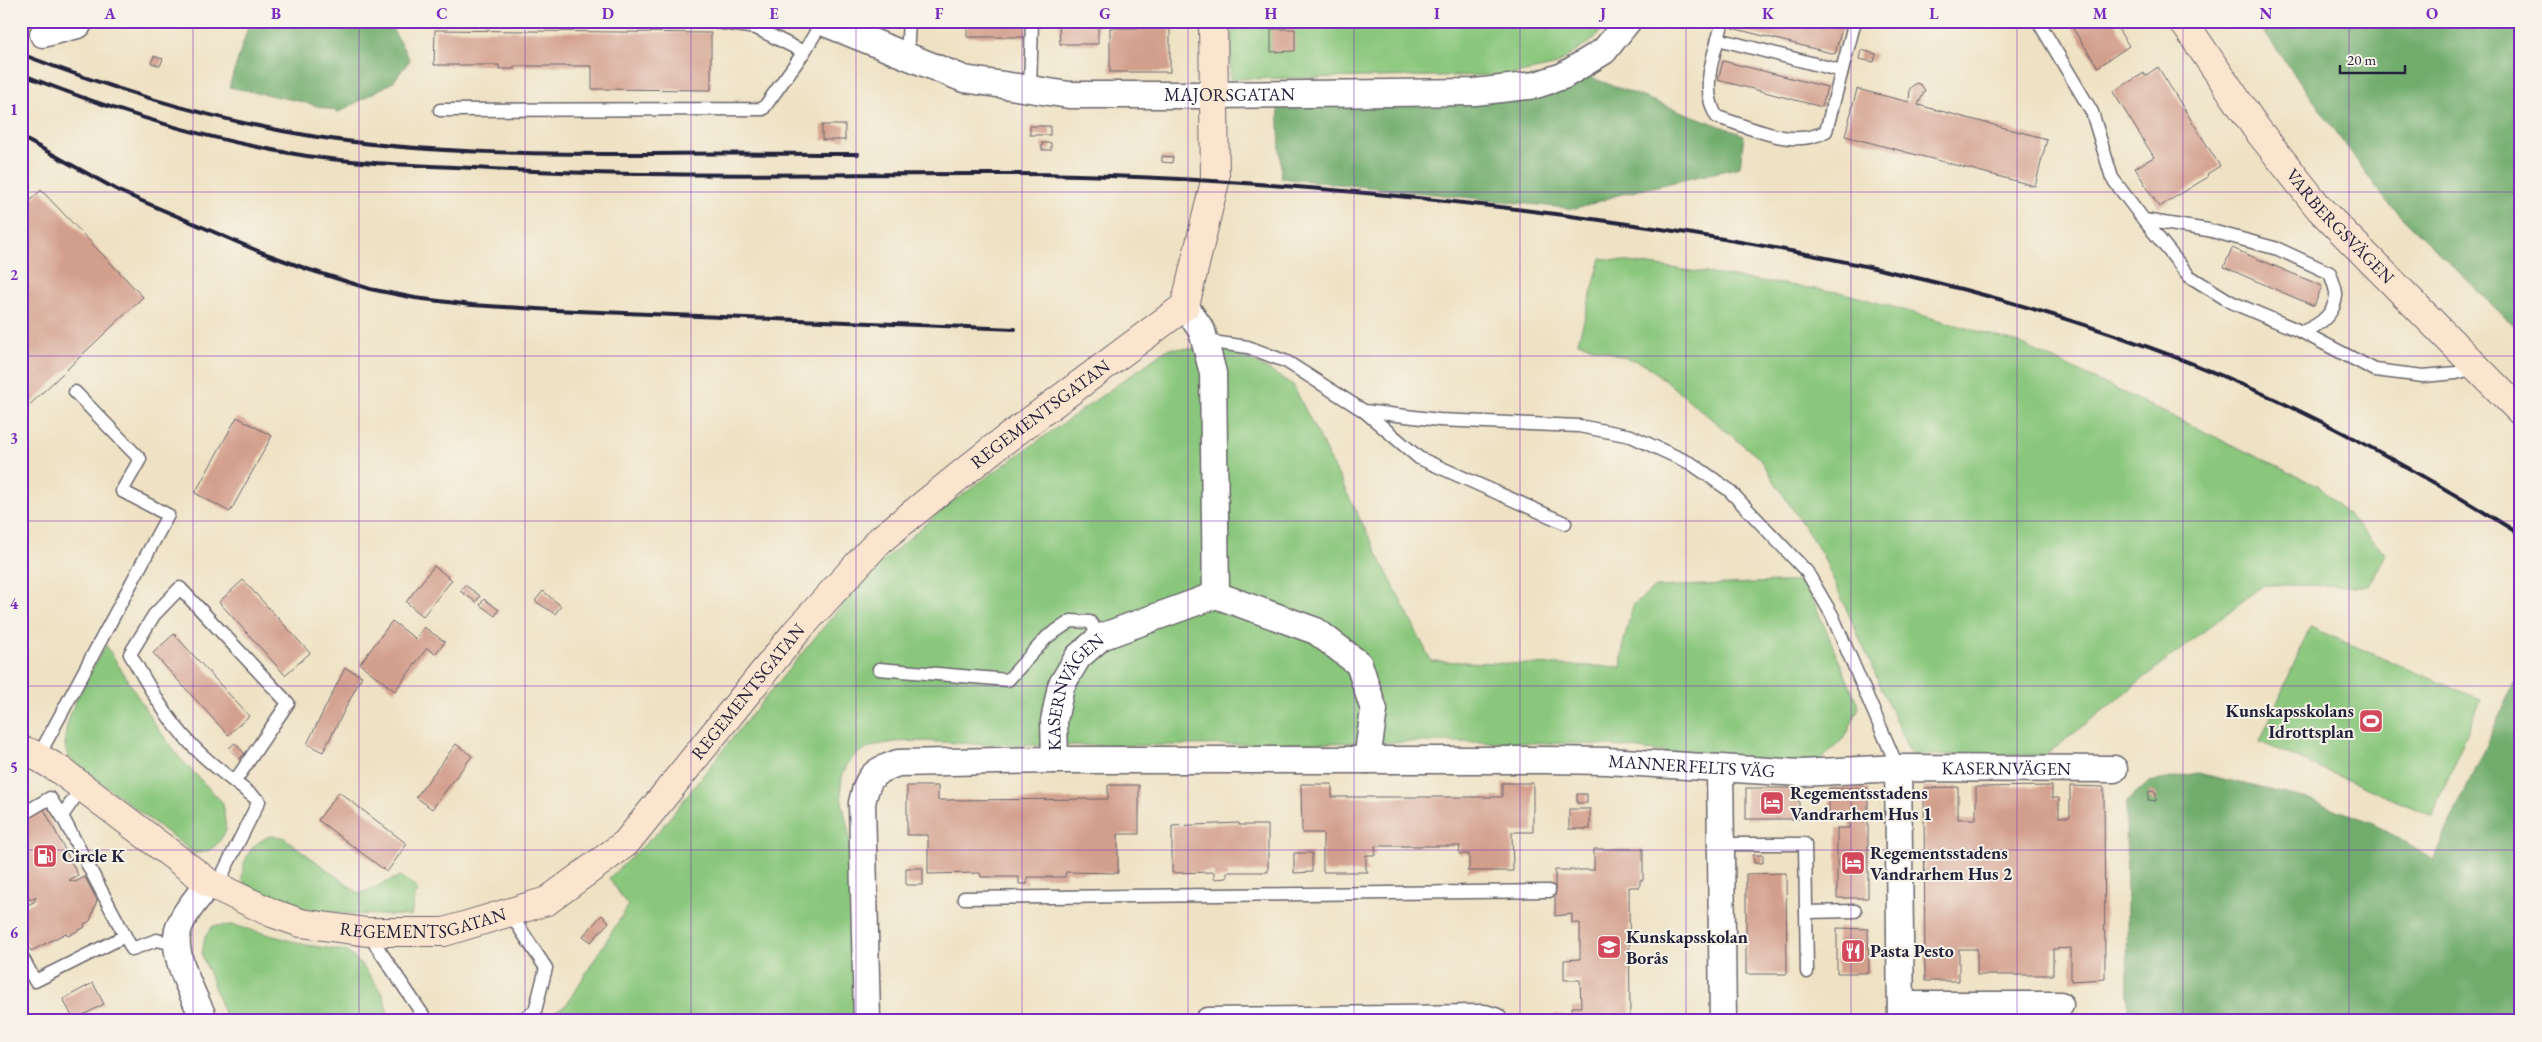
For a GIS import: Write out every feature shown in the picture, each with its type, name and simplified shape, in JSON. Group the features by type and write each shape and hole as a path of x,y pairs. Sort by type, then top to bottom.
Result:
{"street":[{"path":"43,34 78,25 80,21"},
{"path":"1213,21 1215,182 1185,306 1202,331 1213,373 1216,594 1316,631 1359,664 1374,710 1367,760"},
{"name":"MAJORSGATAN","path":"821,22 964,79 1069,95 1215,96 1475,92 1536,85 1563,76 1604,51 1628,21"},
{"name":"VARBERGSVÄGEN","path":"2183,21 2256,128 2320,209 2521,412"},
{"name":"REGEMENTSGATAN","path":"30,753 82,787 212,885 272,913 301,923 367,932 444,932 547,901 626,843 796,632 880,540 994,448 1185,306"},
{"name":"KASERNVÄGEN","path":"867,1021 862,803 867,782 878,770 898,763 1055,760 1054,721 1061,686 1078,656 1101,636 1216,594"},
{"name":"MANNERFELTS VÄG","path":"1055,760 1607,761 1800,773 1898,768"},
{"path":"1720,768 1724,1021"},
{"path":"1898,768 1901,1013 2060,1005"},
{"name":"KASERNVÄGEN","path":"1898,768 2114,769"},
{"path":"205,1021 180,959 177,935 184,919 212,885"},
{"path":"1208,1021 1429,1017 1484,1018 1494,1021"}],"lane":[{"path":"710,21 756,28 804,52"},
{"path":"907,56 909,21"},
{"path":"1030,89 1032,21"},
{"path":"1723,21 1708,90 1711,108 1717,117 1794,140 1816,137 1826,131 1855,21"},
{"path":"2038,21 2092,112 2112,178 2189,276 2231,302 2302,332 2375,370 2423,376 2456,373 2476,368"},
{"path":"440,110 763,109 804,52 821,22"},
{"path":"1718,39 1842,71"},
{"path":"2144,220 2208,230 2278,249 2330,273 2336,296 2330,315 2313,328 2302,332"},
{"path":"1205,341 1248,347 1287,362 1364,411 1419,458 1565,523"},
{"path":"30,753 168,515 122,491 140,459 76,392"},
{"path":"1364,411 1439,420 1579,426 1631,436 1692,464 1729,490 1807,572 1832,614 1898,768"},
{"path":"212,885 259,801 235,781 191,744 152,692 130,654 154,616 180,588 288,703 235,781"},
{"path":"879,669 1008,680 1047,637 1071,621 1090,622 1101,636"},
{"path":"62,816 82,787"},
{"path":"21,815 50,798 62,816 132,950 157,940 178,945"},
{"path":"1722,844 1805,844 1806,972"},
{"path":"964,898 1548,891"},
{"path":"1806,912 1855,911"},
{"path":"509,912 546,968 535,1011 520,1021"},
{"path":"367,932 427,1021"},
{"path":"21,955 36,981 125,936"}],"green space":[{"path":"250,21 388,21 410,60 393,82 339,112 299,101 229,87"},
{"path":"1232,21 1609,21 1593,40 1554,66 1510,75 1230,79"},
{"path":"2256,21 2521,21 2521,333 2387,202"},
{"path":"1579,73 1744,135 1740,167 1618,195 1576,209 1281,178 1278,100"},
{"path":"1601,258 1844,293 2019,343 2320,487 2386,554 2369,586 2263,585 2046,755 1911,755 1822,554 1759,458 1645,364 1578,342"},
{"path":"1169,348 1224,350 1252,360 1293,385 1431,661 1621,667 1624,640 1633,605 1655,587 1805,581 1859,707 1846,736 1820,761 1778,763 1719,760 1606,745 1508,742 1126,746 907,741 873,746 859,753 849,762 844,771 841,789 852,857 854,1021 538,1021 566,1005 628,906 609,878 660,830 742,726 865,577 945,507"},
{"name":"Kunskapsskolans Idrottsplan","path":"2310,627 2481,700 2432,816 2260,742"},
{"path":"106,645 154,723 179,757 223,803 226,831 217,844 205,852 194,853 69,758 65,746 70,717 84,685"},
{"path":"2521,669 2521,1021 2128,1021 2126,803 2149,782 2198,773 2307,799 2374,823 2433,860"},
{"path":"270,836 283,837 360,894 400,876 417,888 411,916 322,911 277,901 258,892 242,880 244,866 252,848"},
{"path":"233,925 306,945 346,951 361,964 383,994 388,1013 382,1021 227,1021 202,955 205,937 213,926"}],"building":[{"path":"967,21 1026,21 1027,37 967,37"},
{"path":"1734,21 1844,21 1835,54 1732,28"},
{"path":"2068,21 2113,21 2129,46 2098,67"},
{"path":"1059,24 1098,24 1098,44 1060,44"},
{"path":"1110,28 1170,28 1170,72 1110,72"},
{"path":"1271,29 1295,29 1295,51 1271,52"},
{"path":"435,30 711,33 711,90 592,89 592,66 514,66 514,69 499,69 499,65 434,65"},
{"path":"1861,50 1876,54 1874,62 1859,59"},
{"path":"154,56 163,59 160,66 151,63"},
{"path":"1723,61 1827,87 1822,107 1718,80"},
{"path":"2158,67 2220,166 2207,174 2208,177 2159,207 2135,168 2154,157 2113,92 2144,73 2145,76"},
{"path":"1916,83 1925,90 1918,105 2047,139 2035,186 1845,136 1857,89 1909,102 1910,88"},
{"path":"822,125 845,125 845,140 822,140"},
{"path":"1030,126 1050,126 1050,135 1030,135"},
{"path":"1042,143 1051,143 1051,150 1042,150"},
{"path":"1162,156 1173,157 1172,163 1162,162"},
{"path":"41,190 143,297 21,413 21,209"},
{"path":"2232,248 2322,286 2314,306 2224,267"},
{"path":"237,417 272,436 230,512 195,493"},
{"path":"434,566 452,580 423,616 406,602"},
{"path":"243,580 310,653 285,675 219,602"},
{"path":"465,585 480,596 476,602 460,591"},
{"path":"543,591 561,606 555,614 535,601"},
{"path":"484,599 499,610 495,616 480,605"},
{"path":"392,621 416,639 424,627 445,642 435,654 427,648 395,691 360,664"},
{"path":"174,634 249,716 228,735 153,653"},
{"path":"345,668 362,676 323,752 307,744"},
{"path":"235,743 245,754 239,759 229,748"},
{"path":"456,744 472,756 432,809 416,797"},
{"path":"1502,783 1533,783 1533,832 1512,832 1513,871 1467,871 1469,868 1469,854 1459,854 1460,846 1375,846 1376,855 1366,855 1366,869 1368,872 1323,872 1323,833 1302,833 1301,784 1332,784 1332,797 1502,797"},
{"path":"1108,785 1139,785 1139,834 1118,834 1118,873 1066,872 1065,877 1027,877 1027,884 1019,884 1019,877 981,877 980,873 928,874 928,835 907,835 907,786 938,786 938,800 1108,799"},
{"path":"2052,786 2052,798 2059,798 2059,817 2070,817 2070,786 2104,787 2105,979 2071,981 2071,948 2053,949 2053,975 1977,975 1977,949 1959,949 1959,981 1925,981 1924,788 1958,787 1958,819 1976,819 1976,787"},
{"name":"Regementsstadens Vandrarhem Hus 1","path":"1746,788 1799,788 1799,819 1746,819"},
{"name":"Regementsstadens Vandrarhem Hus 2","path":"1829,788 1868,788 1868,898 1837,898 1837,828 1849,828 1849,820 1829,820"},
{"path":"2149,791 2156,792 2156,801 2148,800"},
{"path":"339,792 407,844 387,872 318,820"},
{"path":"1577,794 1587,794 1587,803 1577,803"},
{"path":"44,809 78,875 69,880 75,882 85,877 97,900 90,921 84,924 85,927 68,936 66,933 31,951 21,933 21,908 34,902 36,897 30,900 21,882 21,821"},
{"path":"1569,809 1590,809 1590,829 1569,829"},
{"path":"1239,823 1239,825 1268,825 1268,872 1227,872 1227,878 1214,879 1214,872 1172,873 1172,826"},
{"path":"1594,849 1643,849 1643,880 1640,880 1640,887 1629,887 1630,1021 1555,1021 1555,1014 1572,1017 1572,1007 1581,1007 1580,980 1564,980 1564,960 1580,959 1580,923 1572,923 1572,914 1555,916 1555,870 1594,870"},
{"path":"1294,853 1312,853 1312,872 1294,873"},
{"path":"1753,855 1763,855 1763,863 1754,863"},
{"path":"906,868 923,868 923,885 906,885"},
{"path":"1786,873 1787,974 1746,974 1746,874"},
{"path":"602,915 609,922 591,942 583,936"},
{"name":"Pasta Pesto","path":"1837,928 1868,929 1869,973 1837,973"},
{"path":"93,983 104,1004 74,1020 63,999"}],"railway":[{"path":"21,54 130,92 204,113 279,130 359,143 443,150 527,153 858,154"},
{"path":"21,74 126,112 198,133 270,150 349,161 611,173 746,175 1018,174 1202,180 1325,189 1508,208 1603,220 1792,251 1885,270 1978,293 2069,320 2159,351 2248,387 2318,420 2421,475 2521,535"},
{"path":"21,137 121,192 258,251 370,289 415,298 472,305 553,310 1015,329"}],"place":[{"name":"Kunskapsskolans Idrottsplan","path":"2371,721"},
{"name":"Regementsstadens Vandrarhem Hus 1","path":"1772,803"},
{"name":"Circle K","path":"45,856"},
{"name":"Regementsstadens Vandrarhem Hus 2","path":"1853,863"},
{"name":"Kunskapsskolan Borås","path":"1609,947"},
{"name":"Pasta Pesto","path":"1853,951"}]}
